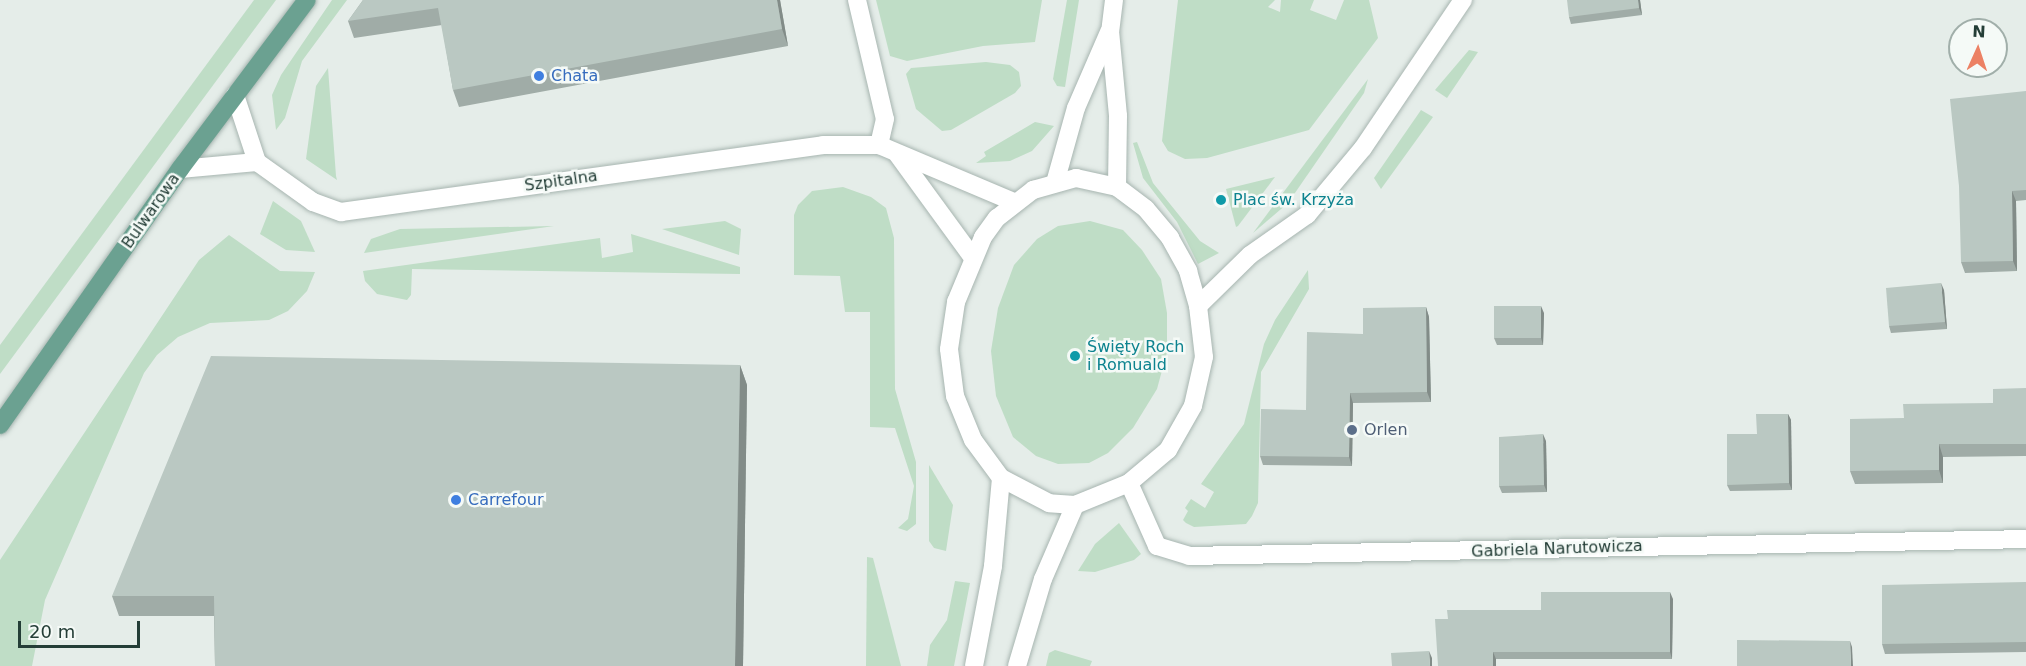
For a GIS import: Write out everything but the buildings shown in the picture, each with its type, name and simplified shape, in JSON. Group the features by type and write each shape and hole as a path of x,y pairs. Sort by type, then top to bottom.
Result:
{"main road":[{"name":"Bulwarowa","path":"0,425 180,169 307,0"}],"street":[{"path":"857,0 885,119 879,145"},
{"path":"1114,0 1110,30 1118,116 1117,187"},
{"path":"1198,306 1250,255 1307,215 1363,148 1463,0"},
{"path":"1055,183 1076,108 1110,30"},
{"path":"180,169 257,162 235,96"},
{"name":"Szpitalna","path":"257,162 313,202 341,212 823,145 879,145 898,155 1014,202"},
{"name":"Szpitalna","path":"898,155 974,258"},
{"path":"1076,178 1117,187 1146,209 1170,238 1188,271 1198,306 1204,357 1193,406 1168,450 1130,483 1103,497 1075,505 1049,503 1001,478 973,440 955,396 950,349 956,302 983,237 1014,202 1055,183 1076,178"},
{"path":"974,666 993,566 1001,478"},
{"name":"Gabriela Narutowicza","path":"1130,483 1157,546 1189,556 2026,539"},
{"path":"1017,666 1042,579 1075,505"}],"green space":[{"path":"254,0 276,0 0,374 0,345"},
{"path":"332,0 347,0 302,61 285,118 276,130 272,95 281,75"},
{"path":"876,0 1042,0 1035,42 983,46 907,61 890,56"},
{"path":"1067,0 1079,0 1065,87 1057,86 1053,79"},
{"path":"1178,0 1275,0 1268,7 1280,12 1281,0 1314,0 1310,10 1336,20 1344,0 1369,0 1378,38 1309,130 1207,158 1185,159 1168,151 1162,141"},
{"path":"1469,50 1478,52 1447,98 1435,90"},
{"path":"986,62 1010,65 1019,72 1021,86 1015,93 951,130 942,131 916,109 906,74 911,68"},
{"path":"328,68 337,180 306,159 316,86"},
{"path":"1368,79 1364,93 1288,203 1253,233"},
{"path":"1421,110 1433,117 1381,189 1374,178"},
{"path":"1035,122 1054,126 1032,151 1010,161 976,163 986,156 984,152"},
{"path":"1137,142 1153,183 1200,241 1219,253 1198,264 1177,222 1143,178 1133,143"},
{"path":"1275,177 1238,226 1236,227 1226,189"},
{"path":"843,187 871,197 886,208 894,238 895,389 916,462 916,524 907,531 898,528 908,519 914,486 895,428 870,427 870,312 845,312 840,276 794,275 794,215 798,205 812,191"},
{"path":"273,201 301,221 315,252 286,250 260,234"},
{"path":"725,221 741,229 739,255 662,229"},
{"path":"1090,221 1123,230 1142,250 1161,279 1167,313 1167,352 1157,389 1133,428 1108,453 1089,463 1058,464 1036,456 1013,437 996,396 991,351 998,308 1014,265 1037,239 1058,226"},
{"path":"554,226 364,253 371,239 400,229"},
{"path":"631,234 740,267 740,274 412,269 411,295 407,300 377,294 365,281 363,271 600,238 602,258 633,252"},
{"path":"229,235 280,271 315,272 307,291 288,311 269,320 210,323 178,337 157,355 144,373 45,600 32,666 0,666 0,560 199,260"},
{"path":"1308,270 1309,289 1261,372 1258,503 1246,524 1194,527 1183,520 1188,511 1185,508 1191,499 1205,508 1214,492 1201,484 1244,424 1264,344 1275,320"},
{"path":"929,465 953,505 946,551 934,548 929,541"},
{"path":"1119,523 1141,554 1134,560 1095,572 1078,571 1095,544"},
{"path":"867,557 873,558 901,666 866,666"},
{"path":"955,581 970,583 954,666 927,666 930,645 947,620"},
{"path":"1055,650 1092,661 1090,666 1046,666 1049,653"}],"place":[{"name":"Chata","path":"539,76"},
{"name":"Plac św. Krzyża","path":"1221,200"},
{"name":"Święty Roch i Romuald","path":"1075,356"},
{"name":"Orlen","path":"1352,430"},
{"name":"Carrefour","path":"456,500"}]}
